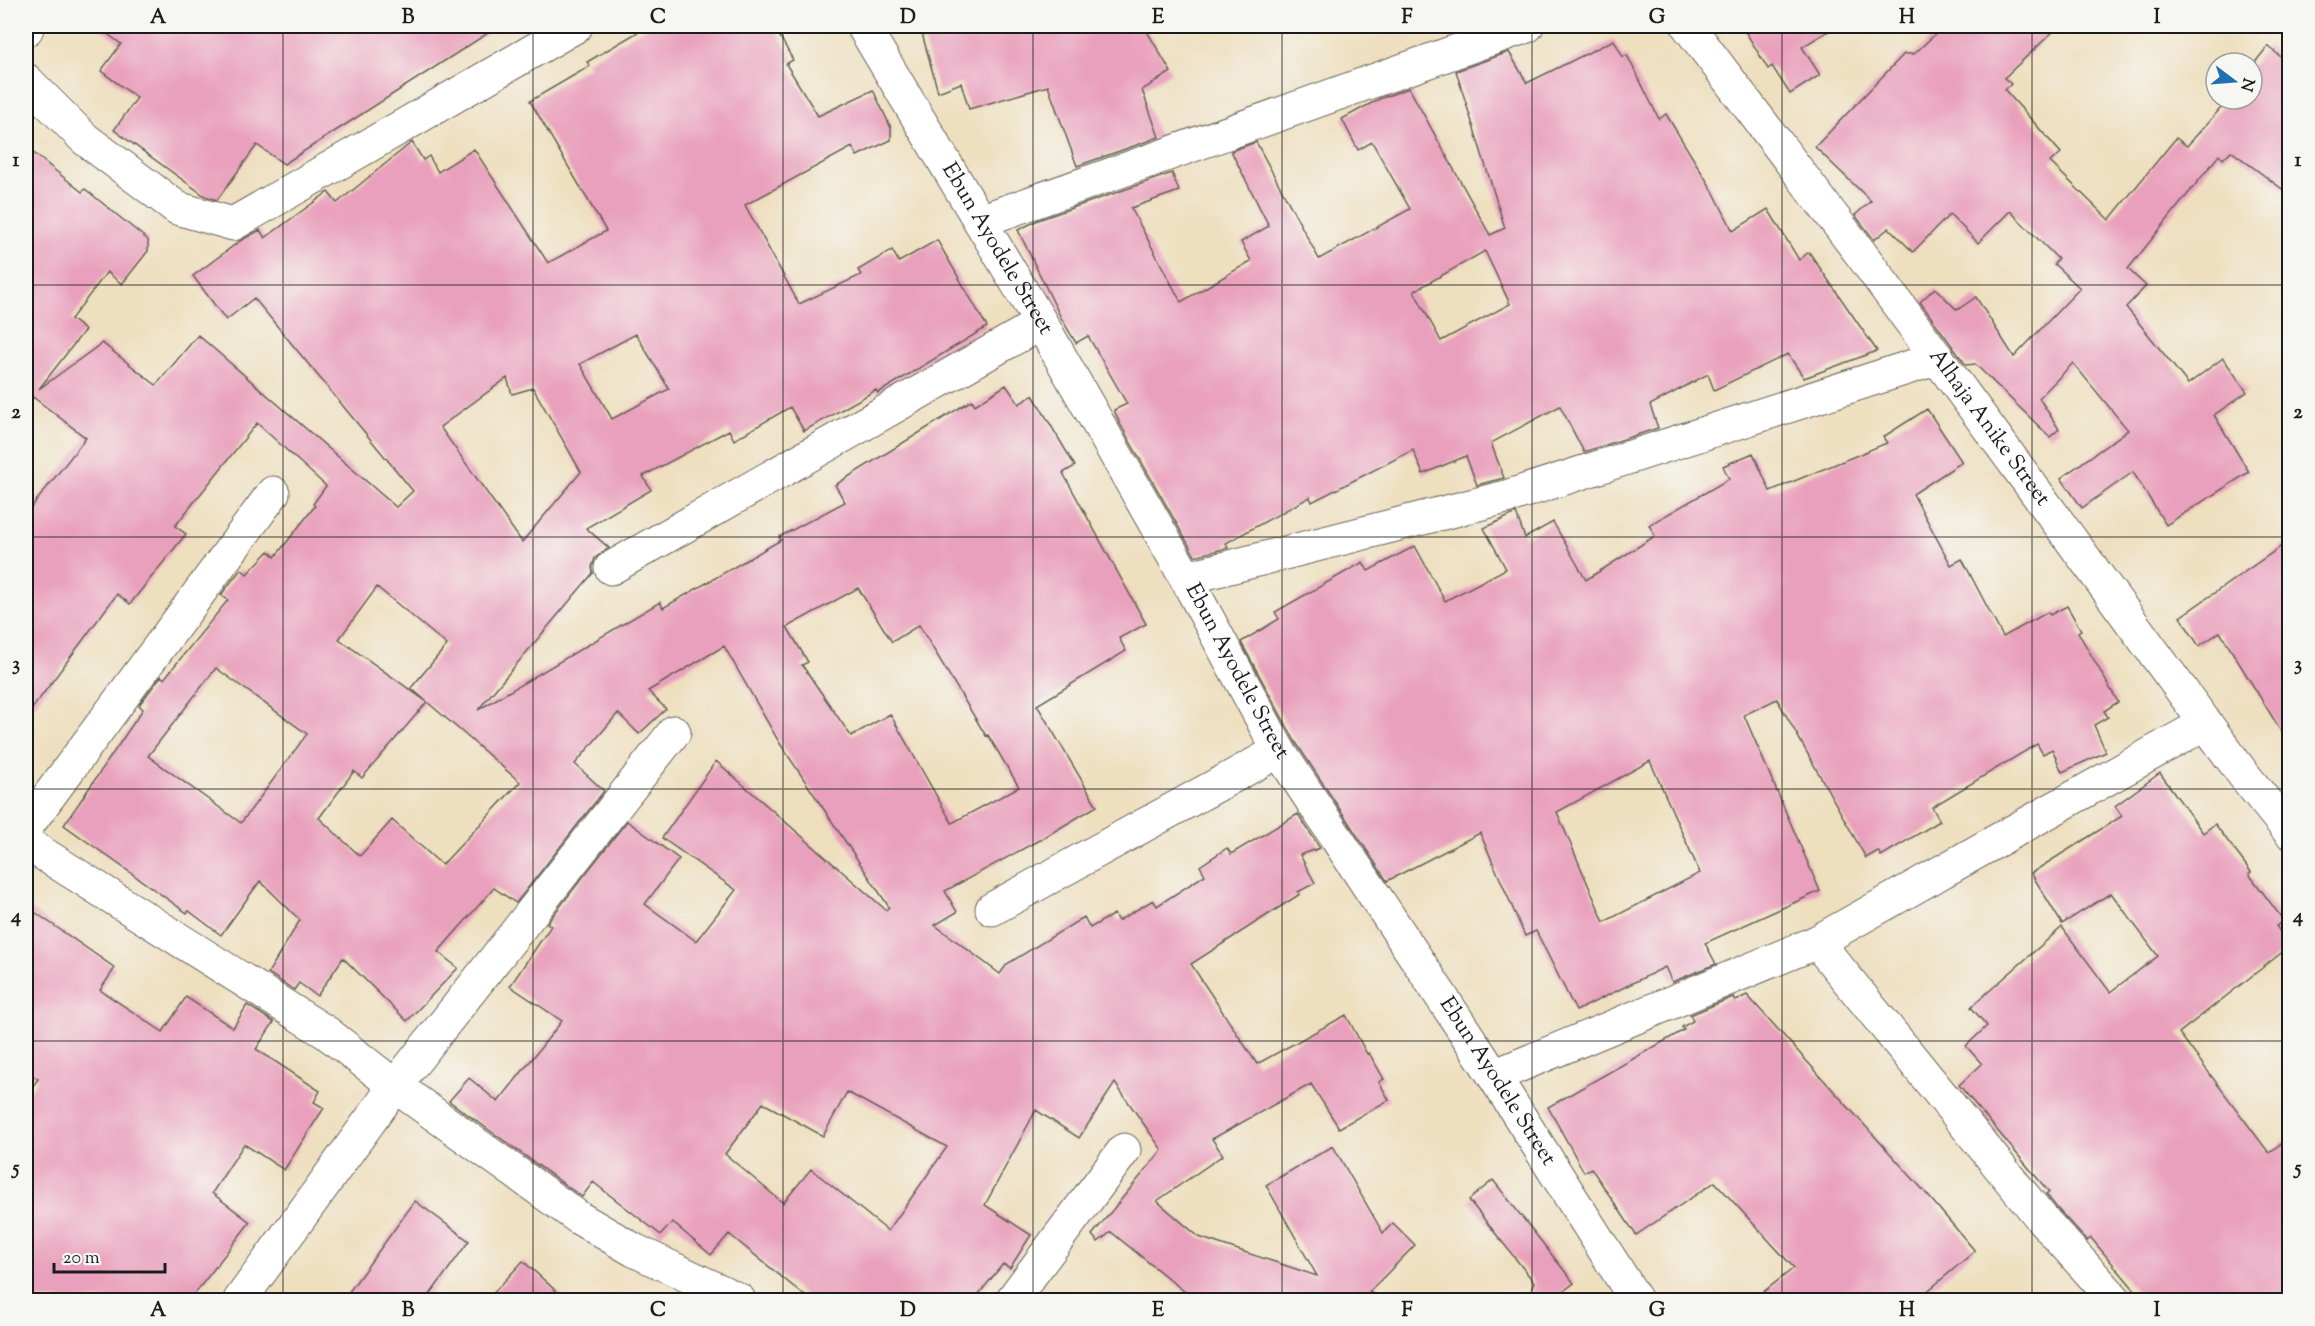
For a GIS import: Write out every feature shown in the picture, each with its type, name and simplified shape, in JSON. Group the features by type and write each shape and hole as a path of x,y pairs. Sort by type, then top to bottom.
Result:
{"street":[{"path":"26,30 28,26"},
{"path":"26,80 85,139 177,208 233,224 576,26"},
{"name":"Ebun Ayodele Street","path":"863,26 1041,323 1186,579 1279,751 1494,1076 1636,1300"},
{"path":"980,221 1527,26"},
{"name":"Alhaja Anike Street","path":"1688,26 1938,358 2206,723 2289,832"},
{"path":"611,568 1041,323"},
{"path":"1186,579 1506,497 1938,358"},
{"path":"26,827 273,493"},
{"path":"1494,1076 1817,942 2206,723"},
{"path":"240,1300 395,1086 674,732"},
{"path":"992,909 1279,751"},
{"path":"26,843 327,1033 395,1086 579,1218 634,1250 739,1300"},
{"path":"1817,942 2043,1220 2115,1300"},
{"path":"1012,1300 1124,1150"}],"building":[{"path":"97,26 499,26 284,164 257,145 217,200 205,196 114,130 137,98 101,71 121,44"},
{"path":"648,26 774,26 793,60 786,64 818,116 873,90 891,128 891,140 857,156 852,147 745,205 799,304 861,275 858,270 892,250 899,262 937,240 987,327 878,393 876,390 804,431 790,407 734,440 729,430 643,476 651,490 586,528 609,548 595,558 593,573 478,710 660,602 663,608 781,540 779,537 845,502 835,485 972,400 975,405 1006,385 1019,404 1033,395 1075,466 1063,473 1146,624 1119,638 1126,651 1037,705 1097,806 945,891 957,912 935,925 1000,974 1007,964 1084,917 1090,928 1114,914 1118,921 1153,900 1157,906 1205,875 1200,866 1227,848 1231,854 1298,814 1320,848 1300,855 1315,883 1191,964 1257,1064 1346,1015 1367,1054 1369,1053 1384,1079 1379,1082 1389,1100 1339,1128 1311,1084 1212,1139 1223,1155 1157,1201 1199,1237 1317,1276 1266,1185 1333,1146 1383,1233 1393,1223 1415,1245 1369,1292 1375,1295 1375,1300 1195,1300 1111,1232 1098,1242 1092,1235 1162,1150 1115,1083 1079,1138 1036,1110 985,1205 1031,1235 1010,1268 1003,1264 974,1300 810,1300 729,1234 711,1255 672,1222 661,1235 593,1182 582,1197 449,1101 469,1078 498,1102 562,1021 510,986 551,926 547,923 627,821 679,859 645,904 696,941 736,890 662,838 716,761 886,910 889,907 779,742 724,646 648,691 666,709 639,734 618,713 575,764 604,791 516,903 494,888 438,952 458,968 407,1021 343,958 317,996 299,983 294,990 268,973 300,920 260,881 221,935 64,825 143,709 139,705 161,676 164,679 228,600 221,595 241,569 247,574 269,551 275,557 315,506 313,504 326,486 257,423 175,526 186,534 130,604 117,594 26,717 26,514 86,438 33,397 26,407 26,147 82,192 85,189 148,240 148,251 122,284 107,272 71,319 85,330 39,389 102,343 156,385 198,335 396,507 413,491 254,298 226,320 193,276 240,241 260,230 265,238 328,192 337,203 412,142 423,160 429,156 438,172 474,149 548,263 606,231 530,101 590,66 587,62","holes":["636,334 669,389 612,419 580,364","507,378 512,394 533,388 581,472 522,542 440,427","377,587 447,645 411,688 520,782 442,865 392,820 360,856 319,818 354,771 362,778 427,702 339,639","858,588 892,642 919,625 1019,787 952,823 890,714 851,736 802,665 808,662 787,627","216,668 307,734 241,823 148,756","847,1092 947,1147 888,1231 811,1169 783,1203 725,1154 763,1103 823,1136"]},
{"path":"920,26 1144,26 1171,72 1142,90 1159,137 1077,166 1048,86 969,109 961,83 938,92"},
{"path":"1742,26 1837,26 1802,47 1820,75 1790,94 1772,66 1768,69"},
{"path":"1944,26 2059,26 2004,78 2011,84 2005,90 2061,153 2050,162 2109,220 2176,138 2187,146 2218,111 2264,111 2264,51 2268,46 2289,64 2289,194 2231,151 2223,159 2219,155 2128,269 2146,286 2126,307 2188,384 2223,358 2247,392 2214,415 2249,472 2166,525 2133,472 2082,508 2061,478 2128,430 2073,363 2039,398 2059,429 2050,437 1975,364 1966,365 1920,302 1935,288 1957,310 1976,297 2014,357 2080,288 2054,264 2058,259 2010,211 1978,243 1950,214 1913,252 1889,228 1874,240 1855,215 1871,201 1815,147 1904,54 1914,54"},
{"path":"1614,40 1623,57 1627,55 1659,119 1666,114 1713,191 1733,231 1768,209 1799,260 1809,252 1877,351 1804,378 1788,354 1714,390 1708,374 1650,405 1658,428 1584,452 1560,406 1491,443 1504,478 1477,485 1466,456 1423,474 1413,450 1312,502 1310,497 1226,543 1228,548 1195,556 1119,422 1114,410 1127,404 1088,336 1076,343 1061,318 1018,230 1038,220 1172,173 1179,191 1131,208 1181,302 1251,261 1241,242 1269,226 1231,151 1256,142 1319,259 1410,209 1372,142 1358,150 1342,119 1379,99 1409,88 1490,235 1505,228 1456,71 1509,52 1527,83","holes":["1485,251 1510,304 1441,341 1414,291"]},
{"path":"1927,409 1962,462 1913,494 1951,565 1962,559 2003,637 2048,612 2050,615 2067,606 2081,630 2078,632 2118,702 2104,711 2108,717 2094,725 2106,752 2062,772 2052,749 2043,754 2037,744 1932,807 1940,821 1881,856 1878,851 1866,858 1777,699 1744,715 1820,891 1705,943 1716,964 1672,982 1665,967 1576,1011 1536,931 1525,936 1480,833 1387,881 1295,741 1241,642 1279,619 1275,612 1363,562 1368,571 1415,546 1445,601 1506,569 1484,528 1516,513 1525,538 1553,522 1586,580 1655,536 1649,525 1729,479 1723,466 1753,453 1770,491 1887,443 1883,437","holes":["1650,761 1700,873 1604,922 1557,812"]},
{"path":"2289,541 2289,744 2220,632 2199,646 2180,617"},
{"path":"2160,773 2203,833 2215,824 2284,921 2276,926 2289,947 2179,1033 2269,1153 2289,1137 2289,1300 2143,1300 2091,1238 2087,1241 2057,1208 2046,1194 2049,1192 1959,1085 1982,1064 1966,1046 1987,1026 1971,1007 2062,927 2110,992 2158,956 2111,893 2062,924 2031,873 2122,816 2115,806"},
{"path":"26,906 115,968 100,990 163,1032 186,997 233,1028 247,1005 274,1022 256,1049 320,1091 314,1102 324,1108 284,1170 244,1144 212,1193 250,1222 190,1300 26,1300 26,1096 38,1079 26,1071"},
{"path":"1747,995 1925,1192 1975,1251 1917,1300 1753,1300 1794,1268 1715,1182 1636,1235 1591,1168 1584,1172 1548,1107 1684,1030 1682,1027 1693,1021 1690,1015 1733,997 1735,1001"},
{"path":"1493,1180 1574,1283 1552,1300 1527,1300 1534,1282 1469,1200"},
{"path":"415,1201 469,1241 426,1300 343,1300"},
{"path":"523,1261 566,1300 487,1300"}]}
